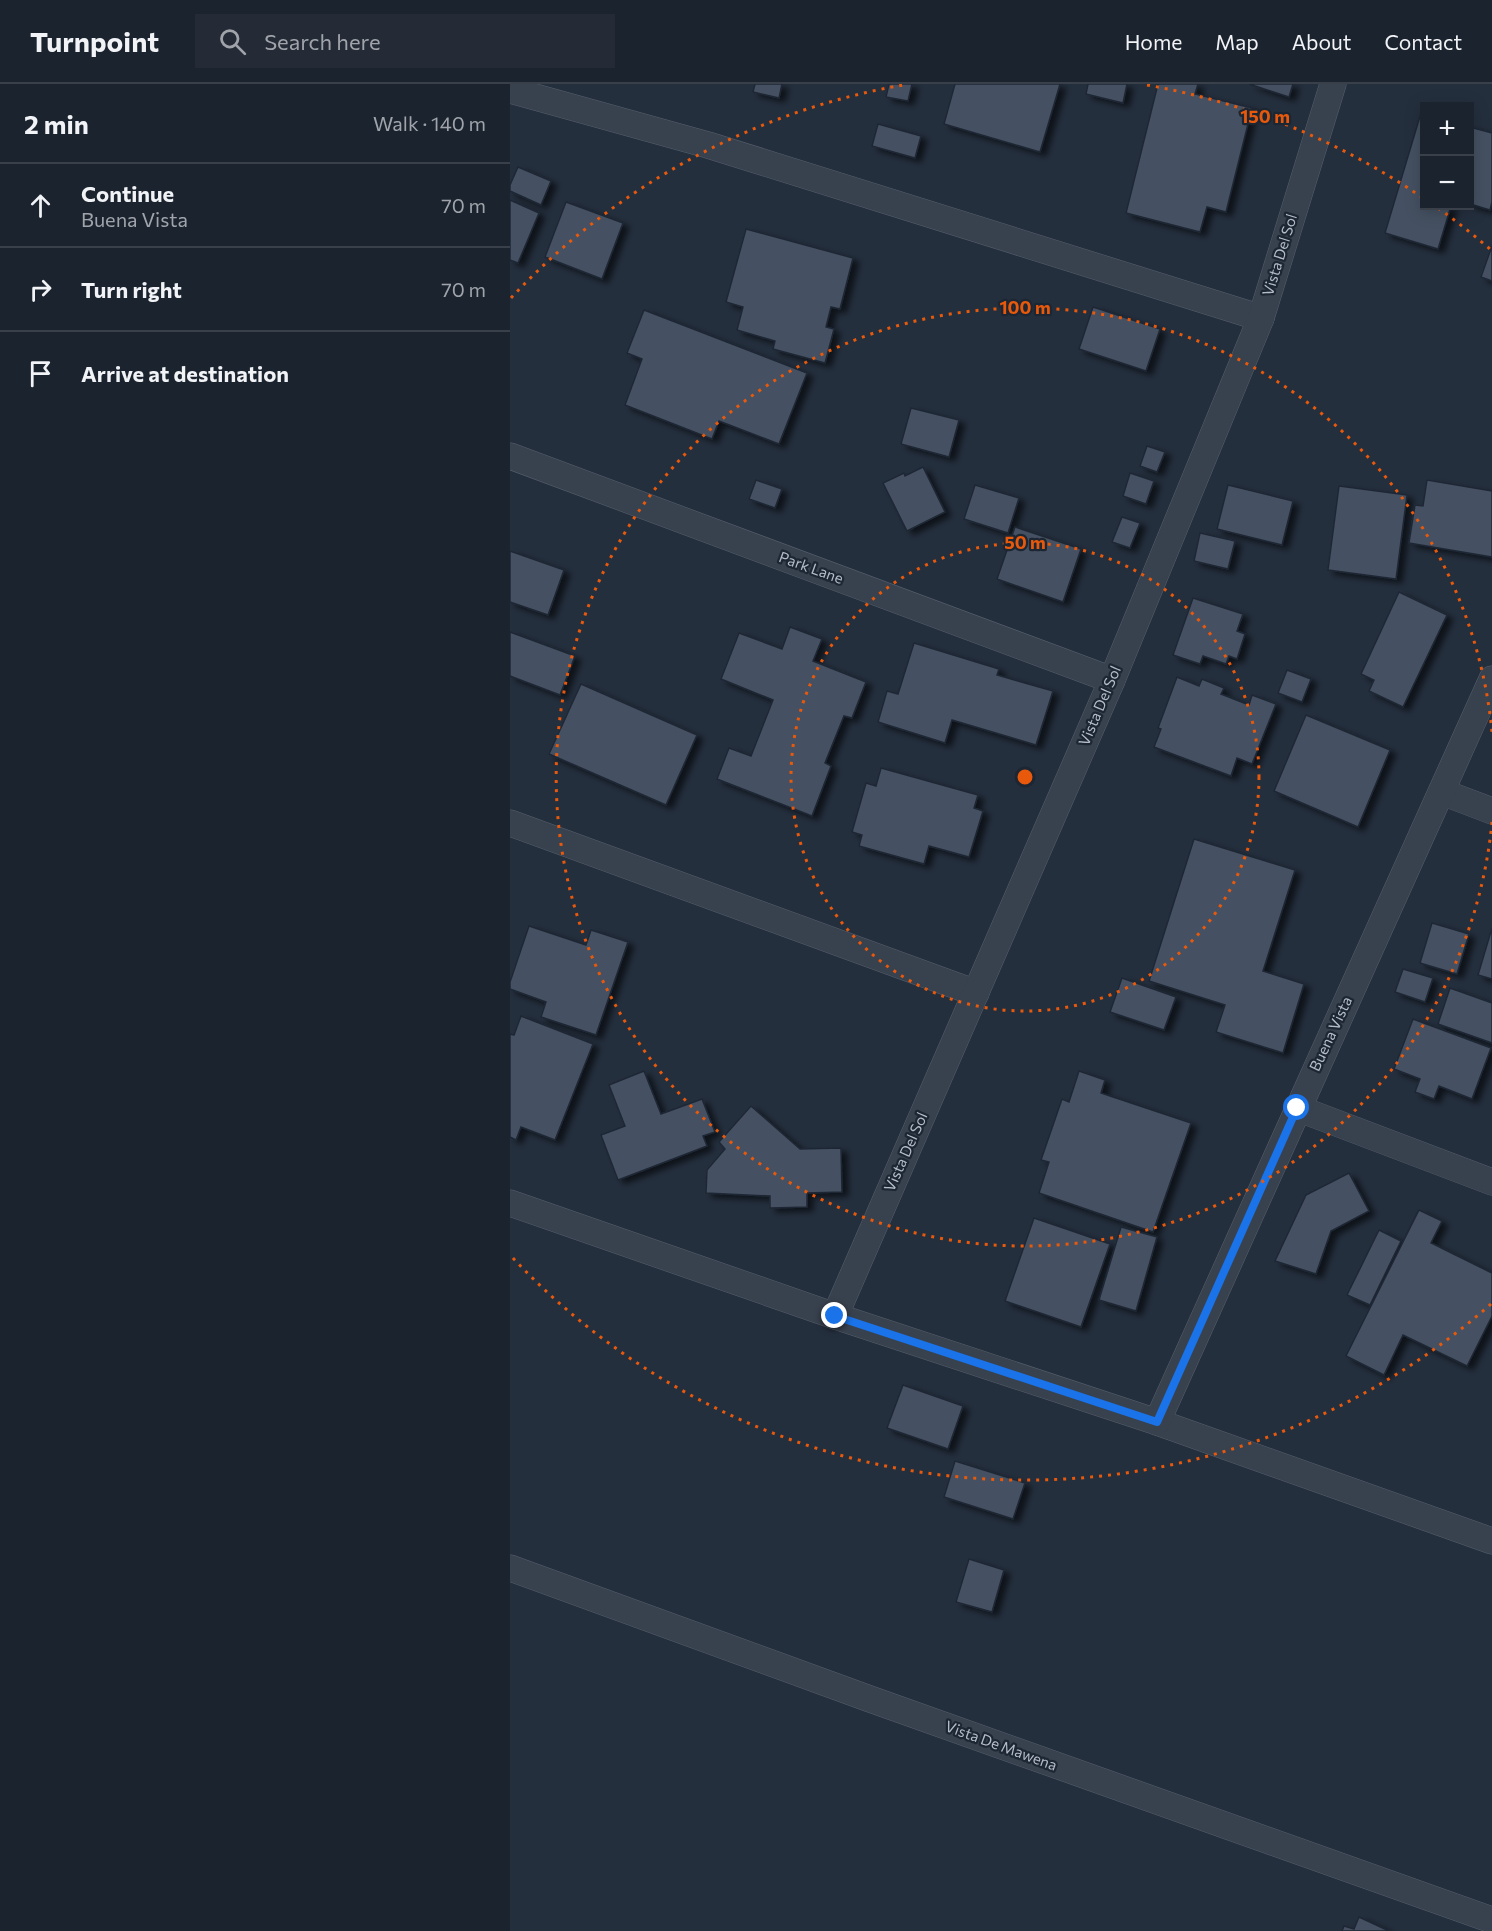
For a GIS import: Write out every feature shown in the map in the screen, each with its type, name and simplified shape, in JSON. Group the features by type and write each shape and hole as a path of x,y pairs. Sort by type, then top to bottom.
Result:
{"street":[{"name":"Vista Del Sol","path":"835,1316 1112,680 1261,318 1333,84"},
{"path":"510,90 720,149 1261,318"},
{"name":"Park Lane","path":"510,456 1112,680"},
{"name":"Buena Vista","path":"1157,1422 1492,679"},
{"path":"1442,792 1492,811"},
{"path":"510,824 976,993"},
{"path":"1297,1108 1492,1182"},
{"path":"510,1203 835,1316 1157,1422 1492,1541"},
{"name":"Vista De Mawena","path":"510,1568 1492,1920"}],"building":[{"path":"755,84 782,84 779,98 753,92"},
{"path":"889,84 912,84 908,101 886,97"},
{"path":"955,84 1060,84 1040,152 944,124"},
{"path":"1088,84 1127,84 1123,103 1086,94"},
{"path":"1158,84 1198,84 1195,94 1252,108 1226,212 1207,207 1200,232 1126,213"},
{"path":"1249,84 1293,84 1289,97"},
{"path":"1420,116 1420,210 1450,210 1438,249 1385,233"},
{"path":"878,124 921,136 915,158 872,146"},
{"path":"1474,128 1492,133 1490,210 1474,205"},
{"path":"518,167 551,181 541,205 510,191 510,185"},
{"path":"510,200 539,213 518,263 510,260"},
{"path":"566,202 623,223 602,279 545,257"},
{"path":"746,229 853,258 840,309 831,307 826,327 834,329 825,363 773,349 775,341 737,330 743,307 726,302"},
{"path":"1492,246 1492,281 1481,277"},
{"path":"1093,307 1160,329 1146,371 1079,349"},
{"path":"644,310 807,373 779,444 719,421 712,439 625,405 642,359 627,353"},
{"path":"911,408 959,420 949,457 901,444"},
{"path":"1147,446 1165,452 1157,472 1140,466"},
{"path":"923,467 945,512 907,531 883,483"},
{"path":"1130,473 1154,481 1146,504 1123,496"},
{"path":"756,480 782,489 775,508 749,499"},
{"path":"1427,480 1492,491 1492,557 1409,543 1415,505 1423,506"},
{"path":"975,485 1019,498 1008,533 964,519"},
{"path":"1228,485 1293,501 1282,545 1217,529"},
{"path":"1339,486 1407,495 1396,579 1328,570"},
{"path":"1122,517 1140,523 1130,548 1112,542"},
{"path":"1015,527 1081,549 1063,602 997,579"},
{"path":"1200,533 1235,541 1228,569 1194,561"},
{"path":"510,551 564,570 548,615 510,602"},
{"path":"1399,592 1447,615 1403,707 1369,691 1374,680 1361,674"},
{"path":"1193,598 1243,614 1237,631 1245,634 1237,659 1229,656 1226,664 1203,656 1200,664 1173,655"},
{"path":"790,627 822,639 813,661 866,682 852,718 844,716 825,763 831,766 812,816 717,779 729,748 751,756 773,700 721,679 739,633 782,649"},
{"path":"510,632 575,656 560,695 510,676"},
{"path":"914,643 999,669 997,675 1053,691 1036,745 952,720 945,743 878,722 887,691 898,694"},
{"path":"1287,670 1311,679 1302,702 1278,693"},
{"path":"1177,677 1199,686 1202,679 1224,688 1221,694 1249,705 1252,695 1276,704 1252,764 1237,758 1231,776 1154,747 1161,729 1158,728"},
{"path":"581,684 697,735 666,805 549,754"},
{"path":"1306,715 1390,750 1358,827 1274,791"},
{"path":"881,768 978,795 974,808 983,811 969,857 929,846 924,864 859,846 862,835 852,832 866,783 876,786"},
{"path":"1194,839 1295,870 1263,971 1304,984 1283,1053 1216,1032 1225,1005 1149,981"},
{"path":"1432,923 1469,934 1457,974 1420,963"},
{"path":"529,926 586,945 591,930 628,942 596,1035 541,1017 546,1002 510,989 510,982"},
{"path":"1492,928 1492,979 1478,975"},
{"path":"1403,969 1433,978 1425,1002 1395,992"},
{"path":"1122,978 1176,997 1164,1030 1110,1012"},
{"path":"1450,988 1492,1003 1492,1043 1438,1024"},
{"path":"521,1016 593,1044 555,1140 521,1127 516,1140 510,1137 510,1034 514,1035"},
{"path":"1413,1019 1491,1048 1472,1099 1439,1086 1434,1099 1415,1092 1420,1079 1394,1069"},
{"path":"644,1071 661,1114 702,1099 715,1132 703,1136 707,1146 618,1180 601,1135 625,1126 609,1085"},
{"path":"1079,1071 1105,1080 1101,1093 1191,1123 1153,1232 1039,1193 1049,1162 1041,1160 1062,1099 1069,1102"},
{"path":"751,1106 800,1149 841,1148 842,1192 807,1193 807,1207 770,1208 770,1196 706,1193 707,1170 725,1149 719,1142"},
{"path":"1349,1173 1369,1211 1331,1231 1316,1274 1275,1261 1306,1195"},
{"path":"1419,1210 1442,1221 1431,1243 1492,1273 1492,1316 1467,1366 1403,1335 1384,1375 1346,1356"},
{"path":"1034,1218 1110,1244 1081,1327 1005,1301"},
{"path":"1121,1227 1157,1237 1136,1311 1099,1300"},
{"path":"1379,1230 1401,1241 1370,1305 1347,1295"},
{"path":"903,1385 963,1406 948,1449 887,1428"},
{"path":"955,1461 1025,1483 1013,1519 944,1497"},
{"path":"969,1559 1004,1570 992,1612 956,1602"},
{"path":"1359,1917 1389,1931 1342,1931 1344,1926 1354,1929"}],"route":[{"path":"835,1316 1157,1422 1297,1108"}]}
